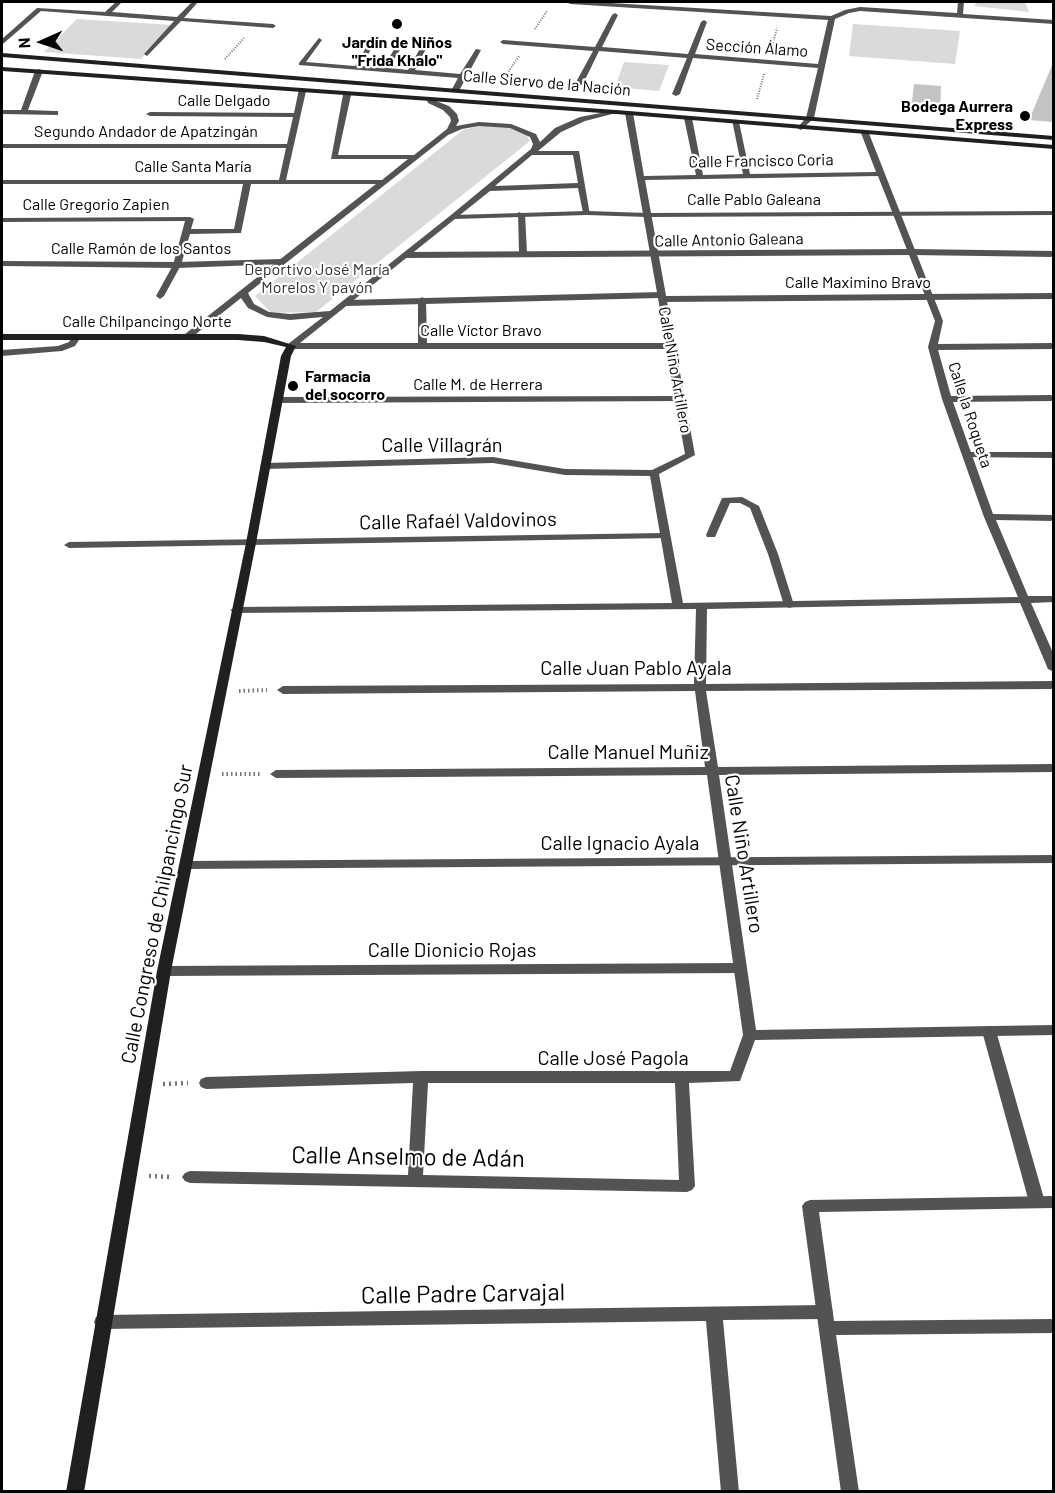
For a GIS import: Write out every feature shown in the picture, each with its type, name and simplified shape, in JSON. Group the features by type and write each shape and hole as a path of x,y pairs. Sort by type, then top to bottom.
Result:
{"main road":[{"name":"Calle Siervo de la Nación","path":"2,55 1053,138"},
{"name":"Calle Siervo de la Nación","path":"2,69 431,101 616,112 1053,147"},
{"path":"302,91 308,78"},
{"name":"Calle Chilpancingo Norte","path":"2,337 238,337 264,339 291,346"},
{"name":"Calle Congreso de Chilpancingo Sur","path":"75,1491 102,1322 164,970 187,865 236,610 252,543 277,400 286,356 291,346"}],"street":[{"path":"107,14 119,2"},
{"path":"147,54 195,2"},
{"path":"570,2 624,3 832,18 847,11 860,9 1053,22"},
{"path":"960,15 961,2"},
{"path":"2,42 39,9 273,26"},
{"path":"579,84 615,15"},
{"path":"801,128 810,118 832,18"},
{"name":"Sección Álamo","path":"676,94 704,22"},
{"path":"319,40 301,64 462,76"},
{"path":"357,68 373,41"},
{"name":"Sección Álamo","path":"503,42 821,66"},
{"path":"385,70 401,44"},
{"path":"410,73 425,45"},
{"path":"456,90 478,50"},
{"path":"24,112 39,71"},
{"path":"282,182 302,91"},
{"path":"347,95 334,157 415,157"},
{"path":"188,336 445,134 453,125 454,116 446,108 431,101"},
{"path":"2,112 55,113"},
{"path":"291,346 565,126 583,119 616,112"},
{"name":"Calle Niño Artillero","path":"629,113 690,454 654,473"},
{"name":"Calle Delgado","path":"150,114 297,115"},
{"path":"688,118 700,177"},
{"path":"735,122 747,176"},
{"path":"445,134 460,127 479,124 511,126 527,132 536,140 537,144 532,153"},
{"name":"Calle la Roqueta","path":"865,133 939,321 933,347 947,399 989,517 1053,669"},
{"name":"Segundo Andador de Apatzingán","path":"2,146 290,146"},
{"path":"532,153 576,153 587,213"},
{"name":"Calle Francisco Coria","path":"640,178 882,174"},
{"name":"Calle Santa María","path":"2,182 384,182"},
{"name":"Calle Gregorio Zapien","path":"2,220 190,219 188,232 238,231 247,182"},
{"path":"488,189 582,185"},
{"name":"Calle Pablo Galeana","path":"454,217 587,213 647,216 1053,213"},
{"path":"521,214 523,253"},
{"path":"160,296 177,265 188,232"},
{"name":"Calle Antonio Galeana","path":"405,255 523,253 655,256 911,252 1053,254"},
{"name":"Calle Ramón de los Santos","path":"2,264 177,265 281,262"},
{"path":"244,291 244,296 251,306 267,314 290,317 334,313"},
{"name":"Calle Maximino Bravo","path":"346,303 662,297 1053,296"},
{"path":"422,300 423,346"},
{"path":"2,353 59,349 72,344 76,337"},
{"name":"Calle Víctor Bravo","path":"291,346 670,346"},
{"path":"933,347 1053,346"},
{"path":"947,399 1053,398"},
{"name":"Calle M. de Herrera","path":"277,400 680,399"},
{"path":"967,455 1053,455"},
{"name":"Calle Villagrán","path":"265,466 493,460 566,472 654,473"},
{"path":"654,473 678,607"},
{"path":"711,535 726,500 742,500 754,506 773,554 789,606"},
{"path":"989,517 1053,518"},
{"name":"Calle Rafaél Valdovinos","path":"69,545 665,536"},
{"path":"236,610 789,606 1053,599"},
{"name":"Calle Niño Artillero","path":"702,606 699,686 750,1035"},
{"name":"Calle Juan Pablo Ayala","path":"283,690 1053,685"},
{"name":"Calle Manuel Muñiz","path":"276,774 1053,768"},
{"name":"Calle Ignacio Ayala","path":"187,865 1053,859"},
{"name":"Calle Dionicio Rojas","path":"164,970 740,968"},
{"path":"750,1035 1053,1030"},
{"path":"990,1031 1037,1202"},
{"name":"Calle José Pagola","path":"206,1083 421,1077 735,1077 750,1035"},
{"path":"415,1181 421,1077"},
{"name":"Calle Anselmo de Adán","path":"190,1177 687,1186 682,1077"},
{"path":"850,1491 810,1206 1053,1202"},
{"path":"714,1314 730,1491"},
{"name":"Calle Padre Carvajal","path":"102,1322 714,1314 826,1320 1053,1326"}],"path":[{"path":"220,691 283,690"},
{"path":"204,774 276,774"},
{"path":"144,1084 206,1083"},
{"path":"127,1176 190,1177"}],"green space":[{"path":"977,2 1025,2 1029,12 974,6"},
{"path":"77,19 172,25 141,59 44,52"},
{"path":"853,24 960,31 955,64 849,56"},
{"path":"624,62 669,65 659,91 615,87"},
{"name":"Deportivo José María Morelos Y pavón","path":"488,124 508,126 525,132 530,141 316,312 271,313 255,296 463,130"}],"building":[{"path":"1053,63 1053,122 1029,120"},
{"path":"914,84 941,86 940,113 911,111"}],"place":[{"name":"Jardín de Niños \"Frida Khalo\"","path":"397,24"},
{"name":"Bodega Aurrera Express","path":"1025,116"},
{"name":"Farmacia del socorro","path":"293,386"}]}
